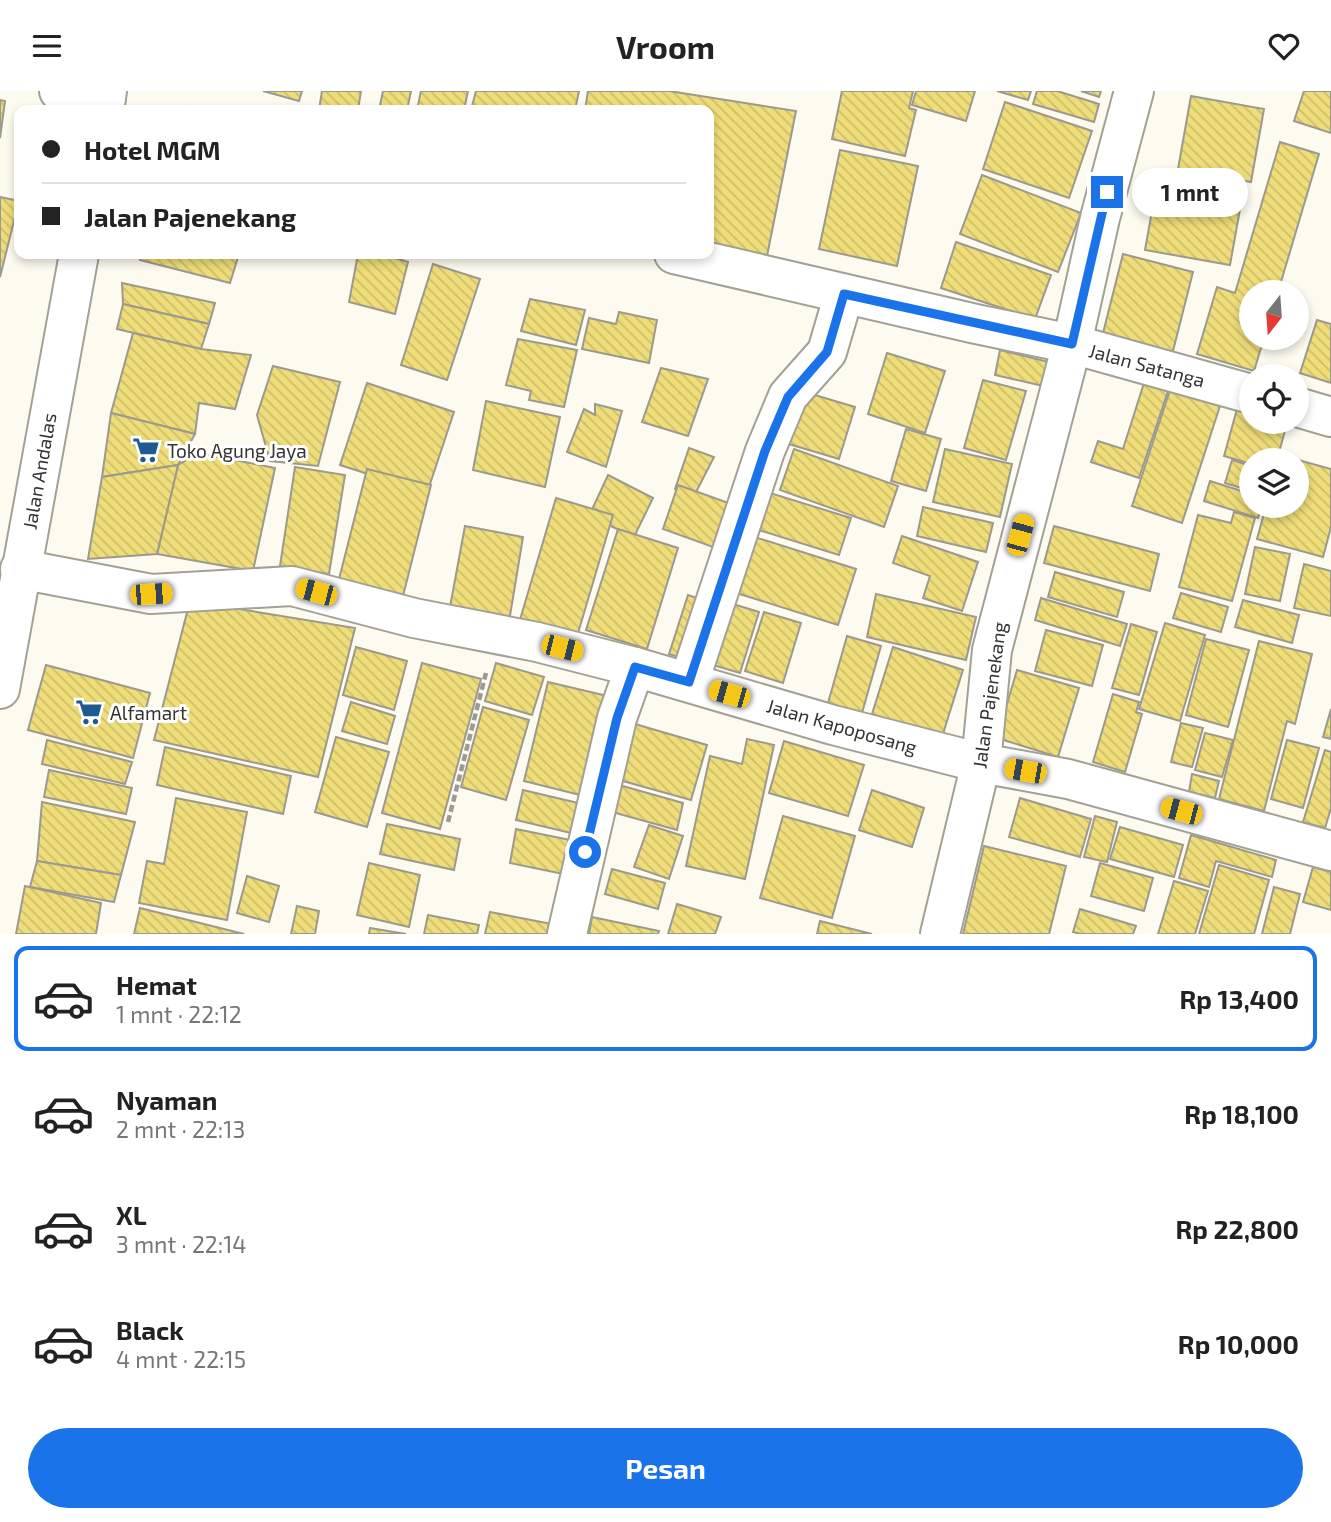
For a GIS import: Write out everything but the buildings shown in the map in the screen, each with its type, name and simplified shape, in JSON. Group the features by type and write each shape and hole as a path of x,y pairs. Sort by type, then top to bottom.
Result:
{"street":[{"path":"59,91 106,100"},
{"name":"Jalan Pajenekang","path":"940,934 981,763 992,650 1072,344 1100,218 1134,91"},
{"name":"Jalan Andalas","path":"0,688 78,259"},
{"name":"Jalan Satanga","path":"695,259 1072,344 1239,391"},
{"path":"689,682 765,451 788,397 827,352 844,294"},
{"path":"1309,411 1331,417"},
{"name":"Jalan Kapoposang","path":"20,569 151,594 292,586 414,618 537,642 689,682 833,725 981,763 1068,779 1331,851"},
{"path":"567,934 617,718 635,667"}],"path":[{"path":"448,822 495,635"}],"place":[{"name":"Toko Agung Jaya","path":"146,450"},
{"name":"Alfamart","path":"89,712"}],"route":[{"path":"585,852 617,718 635,667 689,682 765,451 788,397 827,352 844,294 1072,344 1107,192"}]}
